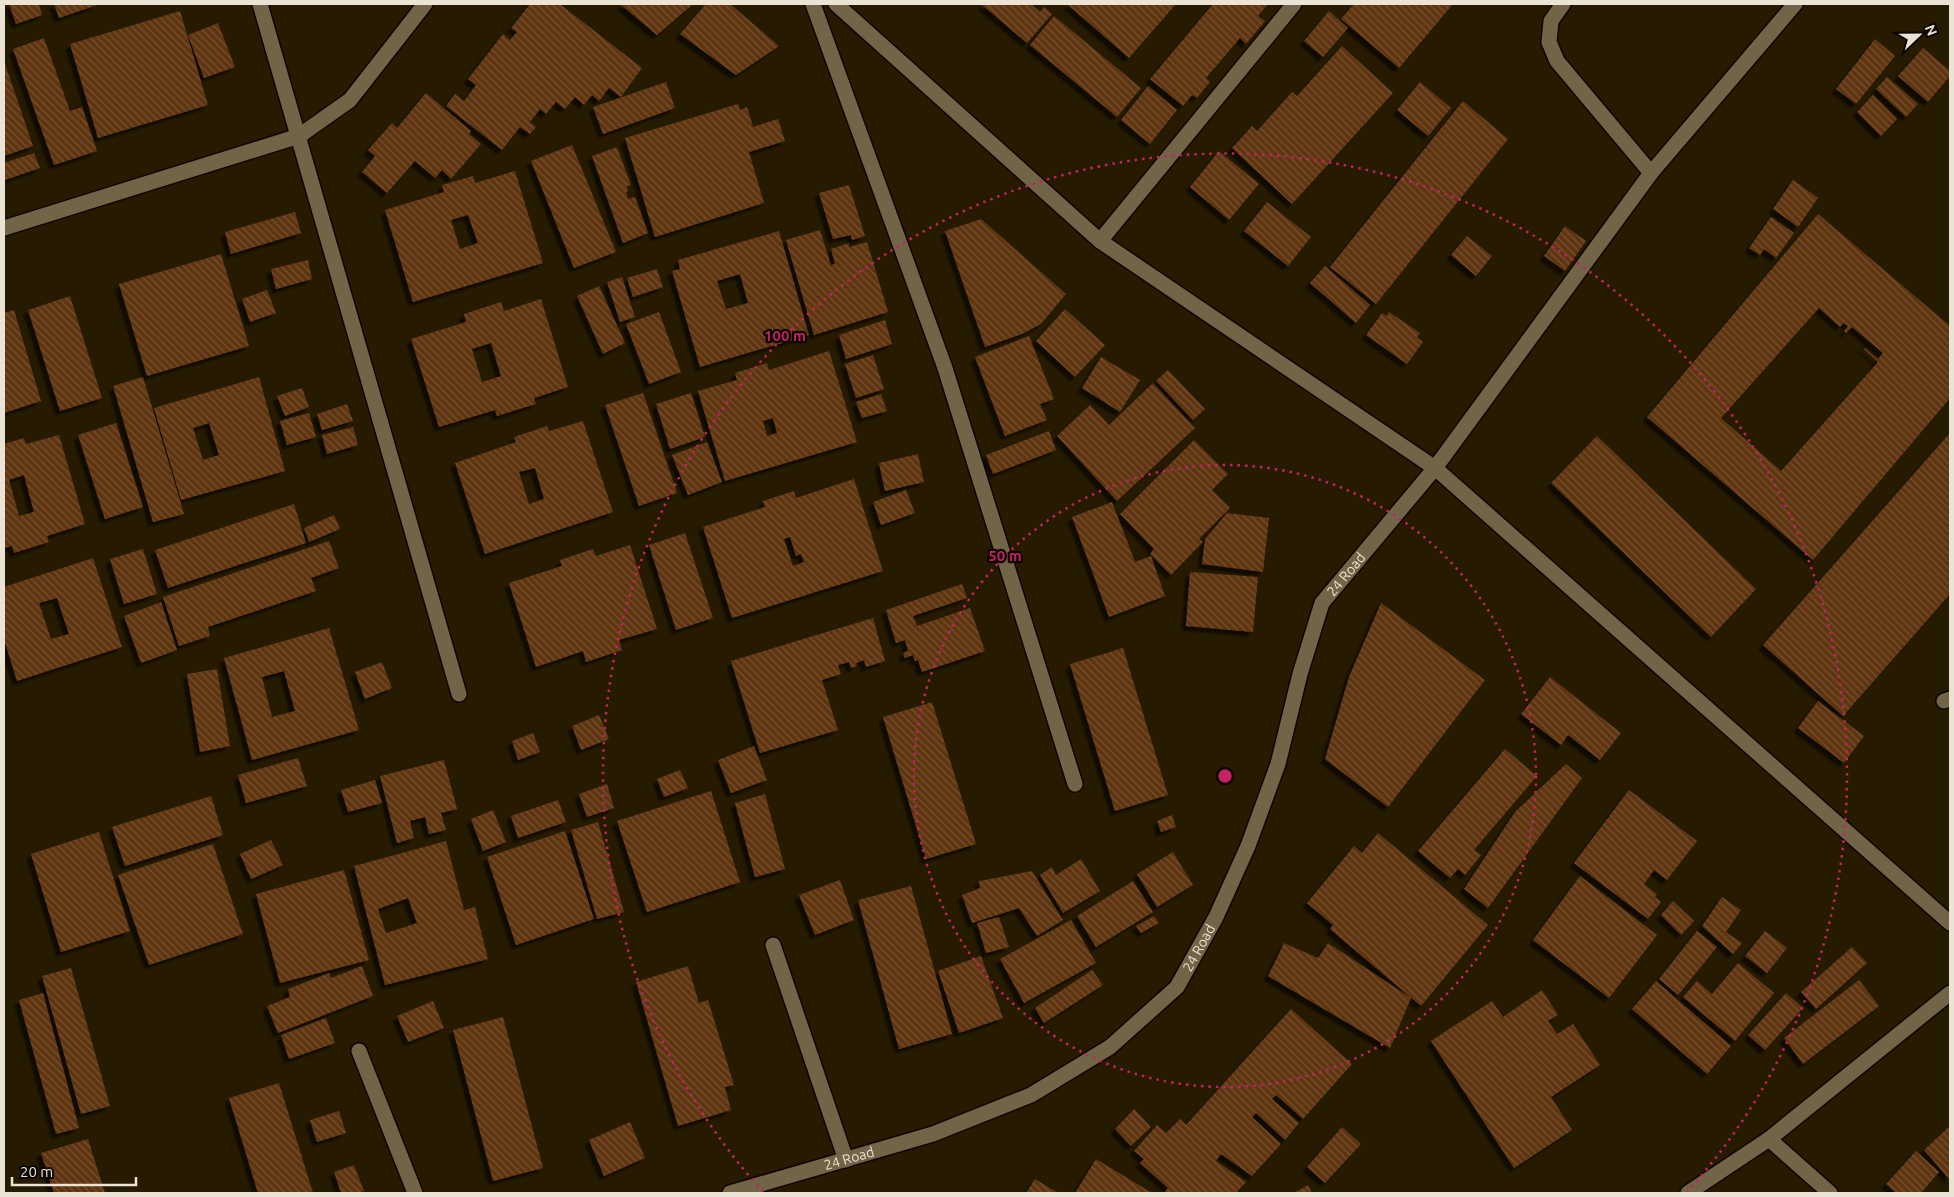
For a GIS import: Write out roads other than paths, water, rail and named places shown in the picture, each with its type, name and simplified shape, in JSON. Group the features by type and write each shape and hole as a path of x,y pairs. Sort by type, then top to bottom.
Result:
{"street":[{"path":"260,4 458,694"},
{"path":"4,228 299,136 350,100 425,4"},
{"path":"813,4 945,368 1075,784"},
{"path":"836,4 1100,240 1435,468 1950,923"},
{"path":"1100,240 1294,4"},
{"path":"1563,4 1550,21 1550,42 1556,61 1651,173"},
{"name":"24 Road","path":"730,1193 934,1134 1031,1095 1110,1047 1177,987 1216,917 1248,846 1278,764 1300,674 1322,603 1435,468 1651,173 1795,4"},
{"path":"773,945 846,1160"},
{"path":"1688,1193 1769,1139 1950,994"},
{"path":"360,1051 415,1193"},
{"path":"1769,1139 1830,1193"}]}
